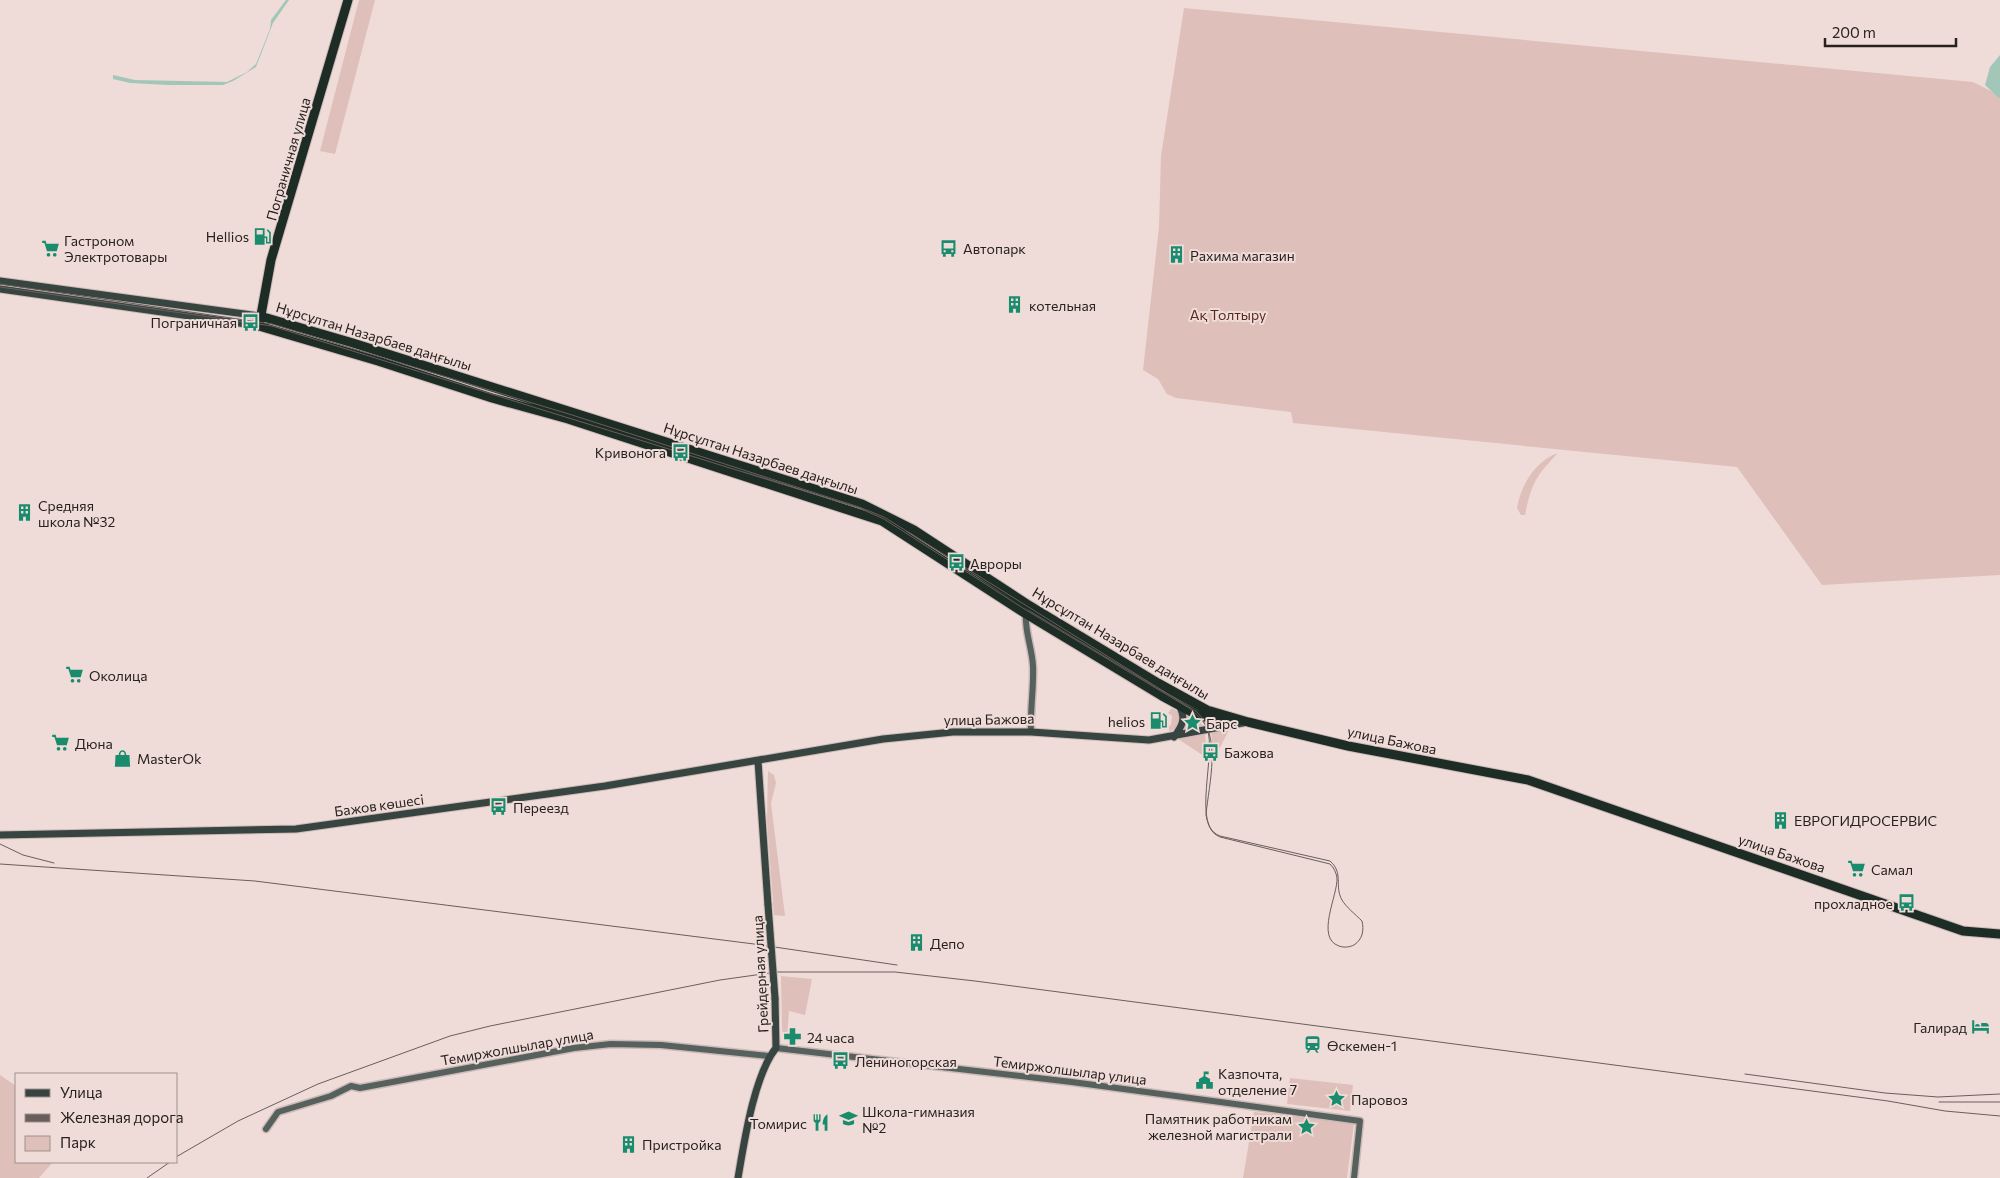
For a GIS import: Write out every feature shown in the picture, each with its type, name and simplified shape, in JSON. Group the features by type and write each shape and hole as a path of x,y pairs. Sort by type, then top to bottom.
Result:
{"highway":[{"name":"Пограничная улица","path":"259,326 272,257 348,0"},
{"name":"Нұрсұлтан Назарбаев даңғылы","path":"260,316 353,343 862,504 914,530 1027,604 1190,701 1207,710 1248,722"},
{"name":"Нұрсұлтан Назарбаев даңғылы","path":"259,326 378,361 492,398 568,419 858,511 882,521 908,536 1026,614 1178,705 1197,715 1248,722"},
{"name":"улица Бажова","path":"1248,722 1348,746 1528,780 1963,930 2000,934"}],"main road":[{"name":"Нұрсұлтан Назарбаев даңғылы","path":"0,281 260,316"},
{"name":"Нұрсұлтан Назарбаев даңғылы","path":"0,289 259,326"},
{"path":"1174,737 1183,721 1184,714 1178,705"},
{"name":"улица Бажова","path":"758,761 883,739 952,732 1031,732 1141,740 1174,737 1248,722"},
{"name":"Бажов көшесі","path":"0,835 296,829 605,786 758,761"},
{"name":"Грейдерная улица","path":"738,1178 749,1120 769,1056 776,1048 775,998 758,761"}],"street":[{"path":"1027,604 1026,627 1033,668 1031,732"},
{"name":"Темиржолшылар улица","path":"266,1129 278,1112 331,1096 351,1086 360,1088 574,1048 611,1044 661,1045 769,1056"},
{"name":"Темиржолшылар улица","path":"776,1048 1064,1081 1360,1121 1354,1178"}],"green space":[{"path":"359,0 375,0 335,154 320,151"},
{"name":"Ақ Толтыру","path":"1184,8 1973,82 1993,92 2000,99 2000,575 1822,585 1737,467 1293,423 1291,412 1176,398 1167,394 1158,379 1143,370 1159,227 1161,156"},
{"path":"1558,453 1536,480 1525,515 1521,515 1517,508 1519,499 1530,475 1542,462"},
{"path":"1172,708 1181,714 1179,726 1169,731 1172,716 1168,713"},
{"path":"1187,716 1198,719 1204,727 1183,731"},
{"path":"1229,730 1214,759 1211,732"},
{"path":"1205,733 1207,758 1178,739"},
{"path":"768,771 774,775 776,783 771,803 785,916 774,915 767,821"},
{"path":"781,976 812,979 805,1015 789,1011 787,1037 784,1037 782,1030"},
{"path":"0,1075 15,1085 15,1163 52,1163 39,1178 0,1178"},
{"path":"1290,1078 1353,1085 1350,1111 1287,1104"},
{"path":"1254,1112 1354,1123 1347,1178 1243,1178"}],"shaded area":[{"path":"286,0 289,0 273,23 256,67 233,81 223,85 168,85 130,83 113,79 113,75 135,80 227,82 247,72 256,64 270,29 271,20"},
{"path":"2000,55 2000,99 1985,85 1990,67"}],"tram line":[{"path":"0,284 272,324 572,415 859,507 884,517 1197,712 1205,722 1209,734 1212,747 1211,774 1208,802 1206,815 1208,822 1209,825 1210,827 1212,830 1220,836 1330,861 1337,870 1342,900 1362,921 1363,931 1361,937 1354,945 1343,947 1332,941 1329,934 1329,915 1337,878 1335,870 1330,864 1220,837 1212,831 1207,819 1206,805 1209,740 1207,728 1205,725 1199,717 1192,710 1026,610 884,519 859,508 272,326 0,287"}],"railway":[{"path":"0,844 23,855 54,863"},
{"path":"0,864 255,881 754,944 897,965"},
{"path":"178,1156 238,1121 318,1084 450,1036 490,1026 720,980 777,972 895,972 975,981 1888,1101 1945,1111 2000,1116"},
{"path":"1745,1074 1885,1093 1938,1097 2000,1094"},
{"path":"1939,1102 2000,1102"},
{"path":"147,1178 169,1163"}],"place":[{"name":"Hellios","path":"263,236"},
{"name":"Гастроном Электротовары","path":"50,248"},
{"name":"Автопарк","path":"949,248"},
{"name":"Рахима магазин","path":"1176,255"},
{"name":"котельная","path":"1015,305"},
{"name":"Пограничная","path":"251,322"},
{"name":"Кривонога","path":"680,452"},
{"name":"Средняя школа №32","path":"24,513"},
{"name":"Авроры","path":"956,563"},
{"name":"Околица","path":"75,675"},
{"name":"helios","path":"1159,721"},
{"name":"Барс","path":"1192,723"},
{"name":"Дюна","path":"61,743"},
{"name":"Бажова","path":"1210,752"},
{"name":"MasterOk","path":"123,758"},
{"name":"Переезд","path":"499,807"},
{"name":"ЕВРОГИДРОСЕРВИС","path":"1780,820"},
{"name":"Самал","path":"1857,869"},
{"name":"прохладное","path":"1907,903"},
{"name":"Депо","path":"916,943"},
{"name":"Галирад","path":"1981,1027"},
{"name":"24 часа","path":"793,1037"},
{"name":"Өскемен-1","path":"1313,1045"},
{"name":"Лениногорская","path":"841,1061"},
{"name":"Казпочта, отделение 7","path":"1204,1081"},
{"name":"Паровоз","path":"1337,1099"},
{"name":"Школа-гимназия №2","path":"848,1119"},
{"name":"Томирис","path":"821,1123"},
{"name":"Памятник работникам железной магистрали","path":"1306,1126"},
{"name":"Пристройка","path":"628,1144"}]}
